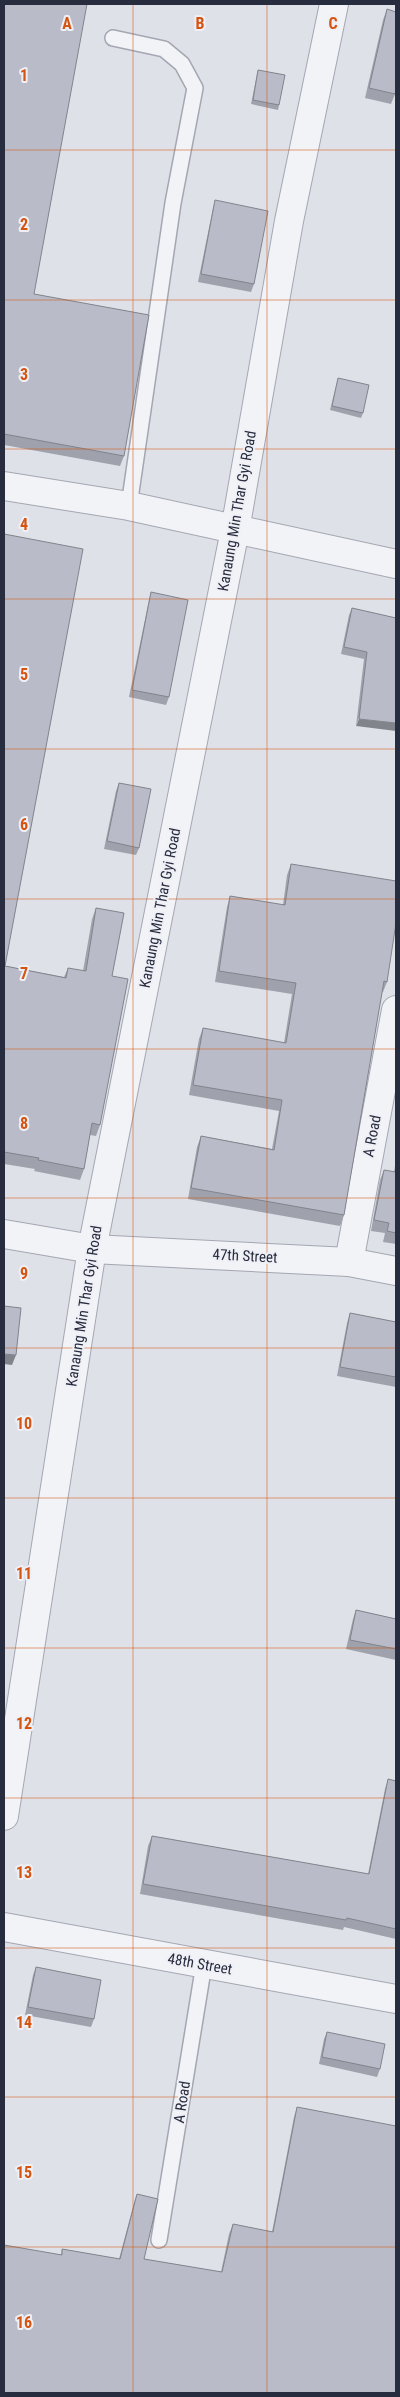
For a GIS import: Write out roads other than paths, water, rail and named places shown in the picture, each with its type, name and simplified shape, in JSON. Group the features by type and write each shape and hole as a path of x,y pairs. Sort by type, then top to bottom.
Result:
{"street":[{"name":"Kanaung Min Thar Gyi Road","path":"4,1816 92,1249 235,530 289,221 334,4"},
{"path":"4,486 129,506 396,564"},
{"name":"A Road","path":"349,1262 396,1010"},
{"name":"47th Street","path":"4,1234 92,1249 349,1262 396,1271"},
{"name":"48th Street","path":"4,1927 396,1999"}],"lane":[{"path":"113,38 164,49 182,64 195,88 173,203 129,506"},
{"name":"A Road","path":"160,2240 204,1964"}]}
